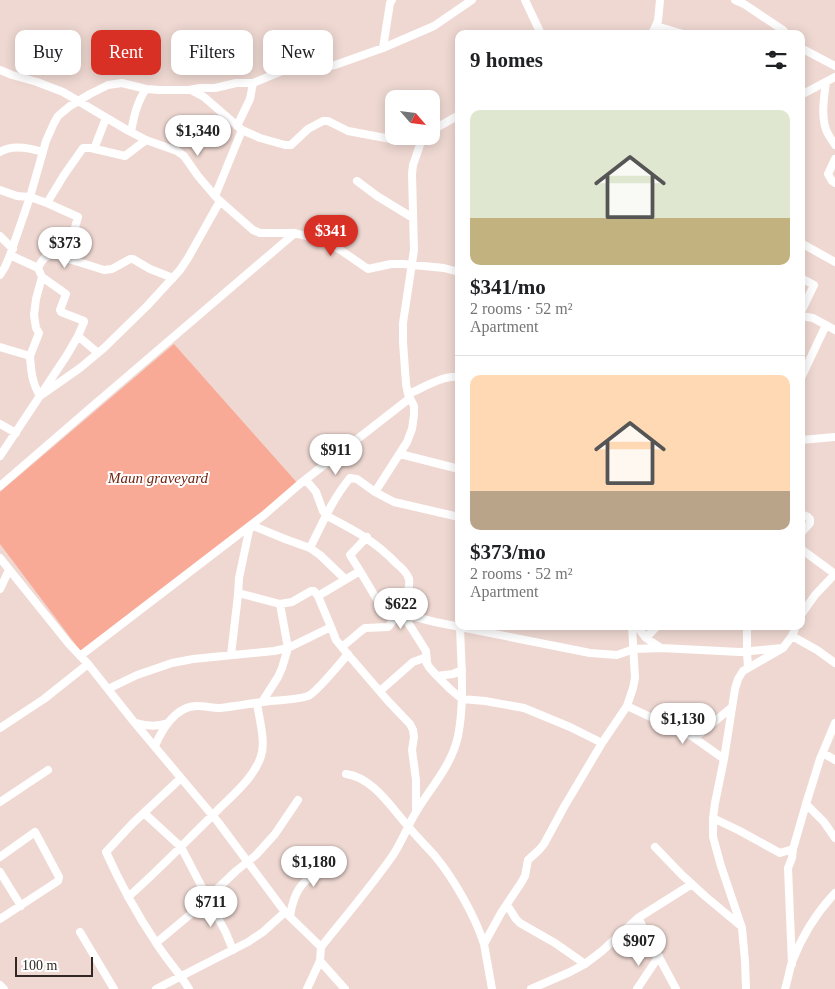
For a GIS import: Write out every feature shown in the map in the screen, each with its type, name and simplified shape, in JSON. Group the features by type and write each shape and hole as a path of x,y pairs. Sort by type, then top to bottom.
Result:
{"street":[{"path":"383,48 392,0"},
{"path":"0,275 11,252 30,197 49,133 58,116 70,106 112,84 122,83 159,90 215,88 236,83 253,82 299,67 335,65 383,48 434,26 472,0"},
{"path":"525,0 539,30"},
{"path":"654,30 658,21 660,0"},
{"path":"735,0 744,4 776,30"},
{"path":"805,50 835,66"},
{"path":"0,70 63,92 146,140 178,151 218,199 253,230 260,233 295,233 316,238 332,245 368,268 403,264 455,271"},
{"path":"805,93 835,77"},
{"path":"40,396 80,368 124,329 173,278 188,258 218,199 250,99 253,82"},
{"path":"826,82 823,102 824,119 828,134 835,145"},
{"path":"131,132 135,111 146,89"},
{"path":"191,90 204,97 240,128 269,142 291,145 308,129 323,121 328,121 348,131 385,138"},
{"path":"440,126 455,117"},
{"path":"94,149 106,118"},
{"path":"47,203 83,148 125,156 146,140"},
{"path":"375,492 407,442 414,415 414,406 409,396 403,354 403,323 414,250 413,165 419,145"},
{"path":"0,152 4,149 26,148 43,152"},
{"path":"835,159 828,174 835,183"},
{"path":"357,181 413,218"},
{"path":"0,190 20,197 30,197 78,217 66,258"},
{"path":"0,486 295,233"},
{"path":"0,236 11,252 38,268 42,277 66,294 61,312 84,321 78,336 0,456"},
{"path":"805,246 835,262"},
{"path":"38,268 42,260 52,254 104,270 112,269 133,259 150,269 173,278"},
{"path":"40,396 31,376 30,356 39,333 36,328 34,315 42,277"},
{"path":"805,280 814,285 805,305"},
{"path":"805,315 835,330"},
{"path":"805,370 826,325"},
{"path":"78,336 98,353"},
{"path":"0,347 30,356"},
{"path":"80,656 250,525 409,396 442,379 455,377"},
{"path":"0,424 16,433"},
{"path":"805,440 835,437"},
{"path":"400,454 455,468"},
{"path":"310,548 340,490 350,478 357,479 375,492 394,502 455,516"},
{"path":"306,480 316,492 323,511 327,516 367,537 390,556 407,575 409,580 409,588 401,613 388,627 365,628 342,647"},
{"path":"805,516 810,519 810,523 805,529"},
{"path":"250,525 310,548 345,579"},
{"path":"232,655 238,578 250,525"},
{"path":"367,537 350,556 379,603 401,613 455,625"},
{"path":"805,552 835,574 815,595 805,609"},
{"path":"0,558 212,815 287,914 321,948"},
{"path":"0,589 9,570"},
{"path":"318,596 360,571"},
{"path":"238,593 280,604 292,602 311,590 314,591 318,596 336,640 410,724 413,730 412,750 416,780 416,812"},
{"path":"128,897 181,847 245,782 254,770 262,754 259,703 278,677 288,648 280,604"},
{"path":"401,613 426,651 429,667 450,690 462,698 524,708 570,727 602,744"},
{"path":"108,689 172,663 288,648 331,627"},
{"path":"307,989 320,961 321,948 392,857 416,812 442,774 455,748 462,698 460,630"},
{"path":"479,630 590,653 617,655 634,649 661,648 746,652 783,648"},
{"path":"484,944 525,876 528,860 544,844 564,807 627,706 635,678 632,630"},
{"path":"640,630 646,638 661,648"},
{"path":"646,638 653,630"},
{"path":"747,630 746,652 748,668"},
{"path":"746,989 742,928 713,837 714,804 724,759 734,690 738,679 743,671 783,648 794,630"},
{"path":"792,636 818,650 835,663"},
{"path":"156,746 160,735 168,723 180,711 196,706 215,708 309,696 348,654"},
{"path":"380,691 413,662 424,658 427,662"},
{"path":"0,728 44,699 88,664"},
{"path":"437,676 453,674 462,670"},
{"path":"627,706 693,737 724,759"},
{"path":"693,737 732,707"},
{"path":"134,722 148,726 160,726 168,723"},
{"path":"792,964 788,868 806,804 835,723"},
{"path":"823,753 835,760"},
{"path":"0,802 48,770"},
{"path":"346,774 356,777 375,788 449,874 479,929 484,944 492,989"},
{"path":"181,778 121,835 106,852 128,897 156,943 189,989"},
{"path":"156,943 256,855 275,834 298,800"},
{"path":"806,804 824,822 835,838"},
{"path":"144,813 181,847 233,950"},
{"path":"713,818 780,853 788,868"},
{"path":"0,857 35,832 59,877 58,881 0,919"},
{"path":"655,847 692,884 742,928"},
{"path":"780,853 793,849"},
{"path":"156,989 233,950 263,932 287,914 300,887 317,872 336,860"},
{"path":"0,872 20,906"},
{"path":"531,989 543,987 585,964 638,918 692,884"},
{"path":"785,989 792,964 804,935 814,918 835,892"},
{"path":"507,905 520,924 555,943 585,964"},
{"path":"638,918 676,989"},
{"path":"80,932 114,989"},
{"path":"637,989 659,956"},
{"path":"320,961 345,989"},
{"path":"0,984 4,989"}],"green space":[{"name":"Maun graveyard","path":"174,344 300,486 82,653 0,544 0,492"}]}
